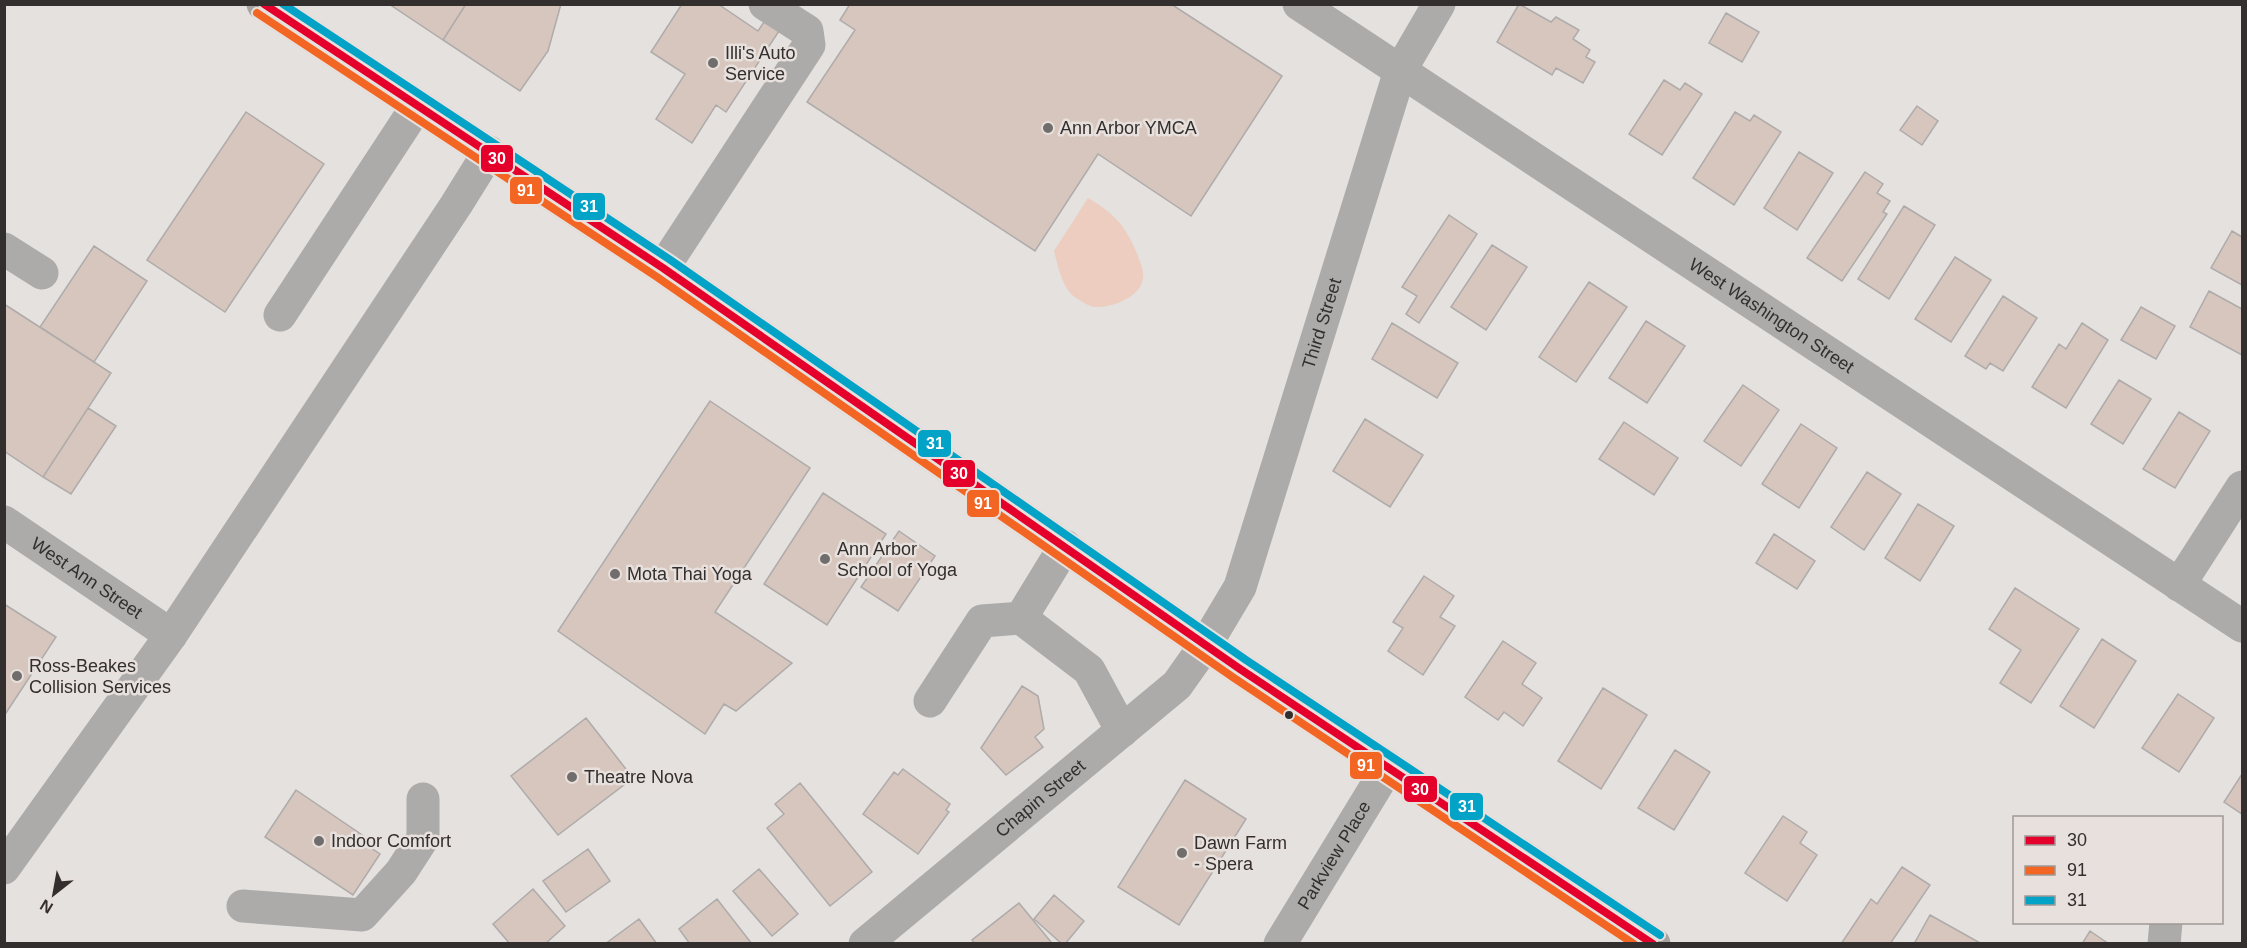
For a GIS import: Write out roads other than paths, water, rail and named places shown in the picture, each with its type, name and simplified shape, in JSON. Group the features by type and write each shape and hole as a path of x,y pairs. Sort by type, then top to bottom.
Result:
{"main road":[{"path":"263,4 663,268 1206,644 1654,944"}],"street":[{"path":"663,268 810,45 807,31 765,4"},
{"name":"West Washington Street","path":"1299,4 2242,626"},
{"name":"Third Street","path":"1206,644 1240,586 1400,71 1439,4"},
{"path":"280,315 417,106"},
{"path":"4,868 171,635 489,152"},
{"path":"4,249 42,273"},
{"path":"2179,585 2242,487"},
{"name":"West Ann Street","path":"4,522 171,635"},
{"path":"1021,618 1065,546"},
{"path":"930,701 982,621 1021,618 1089,670 1122,731"},
{"name":"Chapin Street","path":"865,944 1178,686 1206,644"},
{"name":"Parkview Place","path":"1280,944 1388,767"},
{"path":"243,906 362,915 401,872 423,838 423,800"},
{"path":"2164,944 2166,924"}],"place":[{"name":"Illi's Auto Service","path":"713,63"},
{"name":"Ann Arbor YMCA","path":"1048,128"},
{"name":"Ann Arbor School of Yoga","path":"825,559"},
{"name":"Mota Thai Yoga","path":"615,574"},
{"name":"Ross-Beakes Collision Services","path":"17,676"},
{"name":"Theatre Nova","path":"572,777"},
{"name":"Indoor Comfort","path":"319,841"},
{"name":"Dawn Farm - Spera","path":"1182,853"}]}
